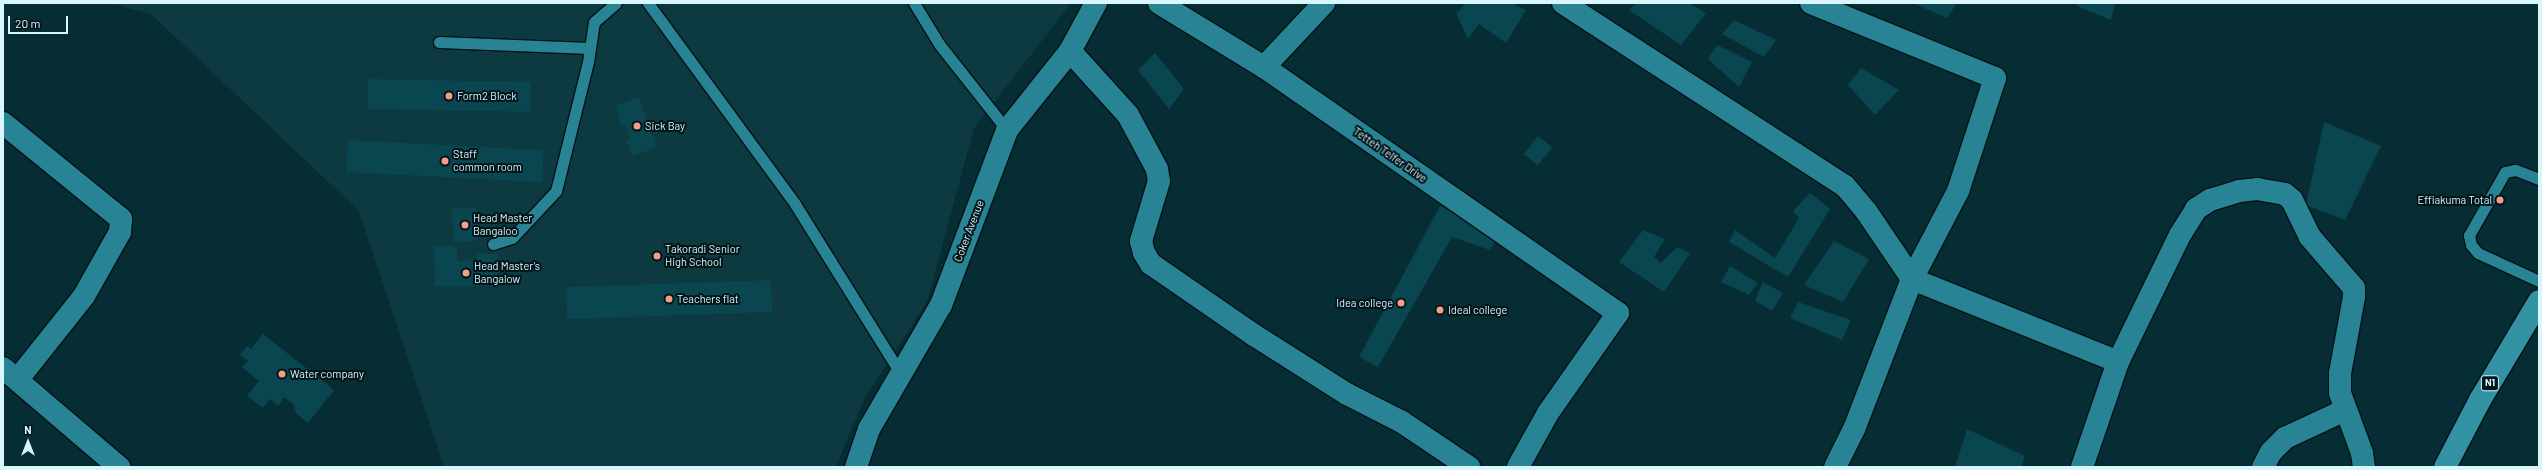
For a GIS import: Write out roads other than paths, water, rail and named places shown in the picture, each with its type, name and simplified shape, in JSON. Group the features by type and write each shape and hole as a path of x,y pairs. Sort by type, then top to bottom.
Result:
{"highway":[{"name":"N1","path":"2445,467 2480,400 2539,301"}],"street":[{"name":"Coker Avenue","path":"856,467 869,428 900,373 942,305 1007,130 1070,51 1096,3"},
{"name":"Tetteh Telfer Drive","path":"1159,3 1264,67 1618,313 1548,413 1518,467"},
{"path":"1264,67 1324,3"},
{"path":"1563,3 1844,186 1866,211 1912,279 2118,362"},
{"path":"1811,3 1995,78 1958,191 1912,279 1854,428 1835,467"},
{"path":"1070,51 1128,115 1157,169 1159,181 1141,241 1144,253 1151,264 1254,335 1347,394 1402,422 1469,467"},
{"path":"3,123 121,219 120,232 84,296 11,374 119,467"},
{"path":"2082,467 2118,362 2180,235 2196,209 2210,200 2239,191 2274,191 2285,194 2292,200 2310,237 2354,288 2354,298 2340,373 2340,394 2362,453 2364,467"},
{"path":"2263,467 2272,452 2285,438 2345,410"}],"lane":[{"path":"493,244 512,238 556,191 590,48 594,22 616,3"},
{"path":"648,3 795,204 900,373"},
{"path":"914,3 939,44 1007,130"},
{"path":"439,42 590,48"},
{"path":"2539,179 2515,170 2505,172 2469,235 2471,244 2478,253 2539,281"}],"place":[{"name":"Form2 Block","path":"449,96"},
{"name":"Sick Bay","path":"637,126"},
{"name":"Staff common room","path":"445,161"},
{"name":"Effiakuma Total","path":"2500,200"},
{"name":"Head Master Bangaloo","path":"465,225"},
{"name":"Takoradi Senior High School","path":"657,256"},
{"name":"Head Master's Bangalow","path":"466,273"},
{"name":"Teachers flat","path":"669,299"},
{"name":"Idea college","path":"1401,303"},
{"name":"Ideal college","path":"1440,310"},
{"name":"Water company","path":"282,374"}]}
